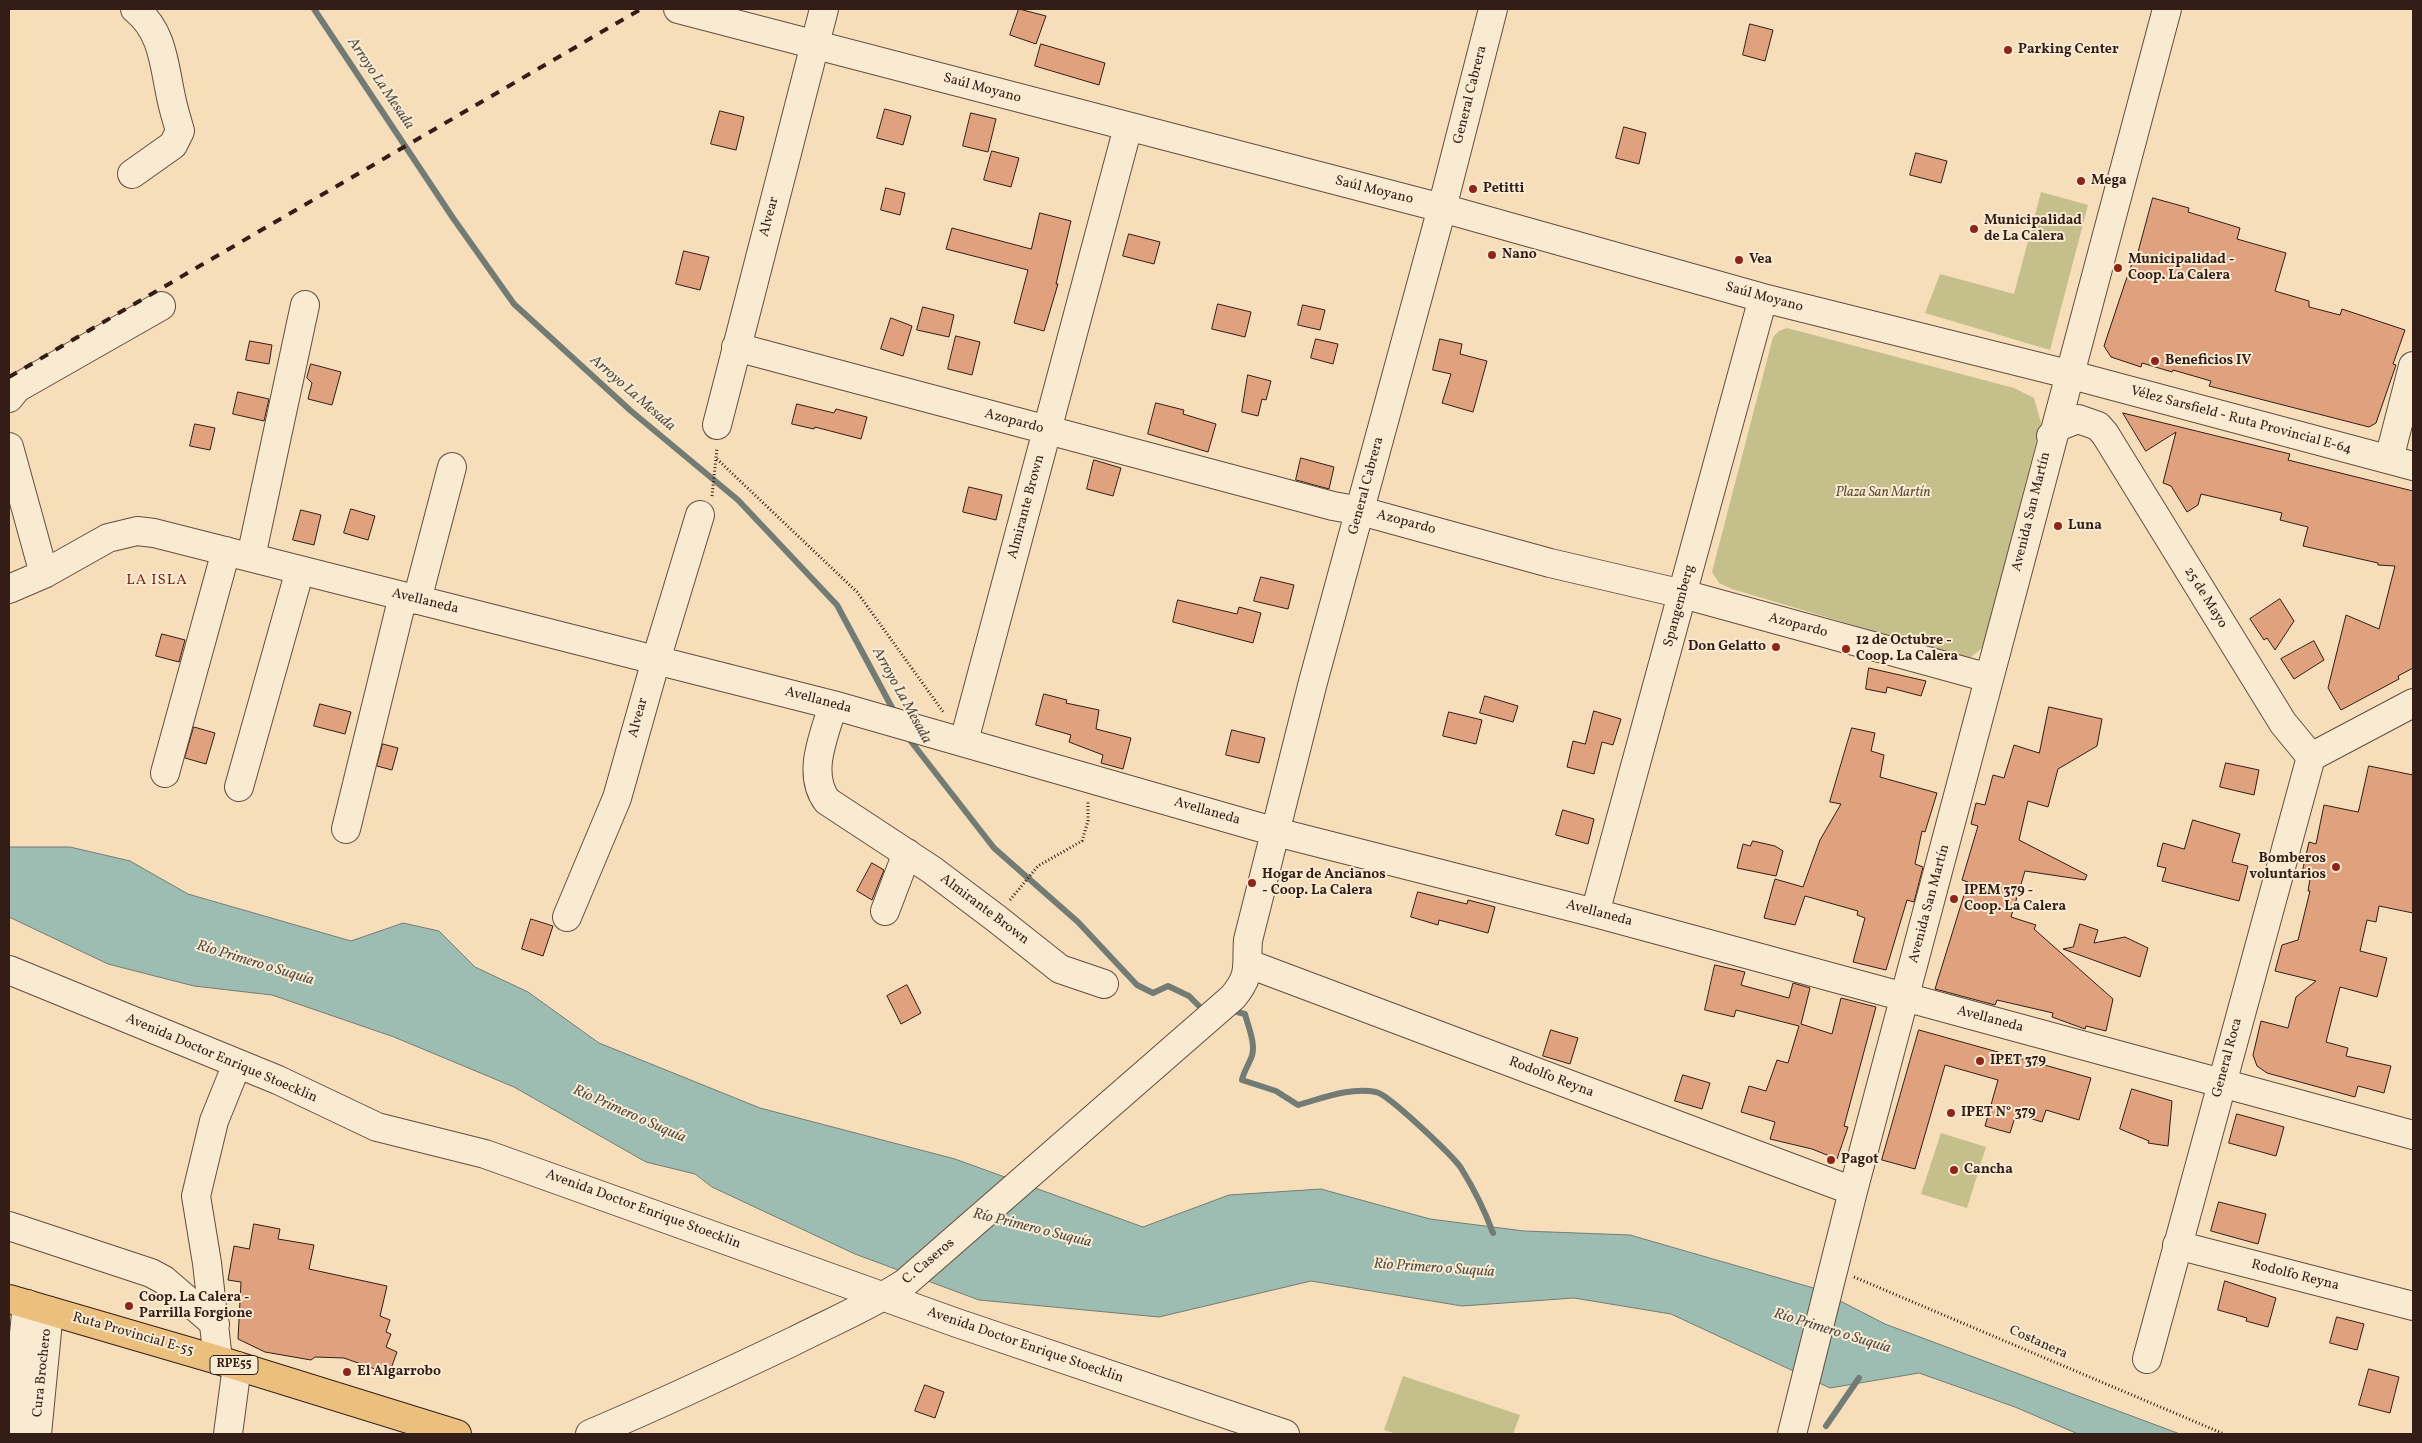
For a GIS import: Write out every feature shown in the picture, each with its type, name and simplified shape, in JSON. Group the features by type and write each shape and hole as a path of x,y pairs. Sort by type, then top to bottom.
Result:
{"main road":[{"name":"Ruta Provincial E-55","path":"28,1305 228,1363 457,1434"}],"street":[{"path":"132,174 173,145 180,131 171,97 162,49 152,28 136,9"},
{"name":"Saúl Moyano","path":"678,9 1128,128 1442,208 1713,292 1763,298 2068,374"},
{"name":"Alvear","path":"717,425 824,9"},
{"name":"General Cabrera","path":"1249,964 1248,940 1313,682 1361,511 1493,9"},
{"name":"Avenida San Martín","path":"1793,1433 1843,1274 1853,1191 2051,436 2167,9"},
{"name":"Almirante Brown","path":"964,741 1128,128"},
{"name":"Spangemberg","path":"1595,913 1683,594 1726,404 1763,298"},
{"path":"165,773 238,554 306,305"},
{"path":"9,398 17,388 161,306"},
{"name":"Azopardo","path":"736,347 1333,506 1361,511 1550,562 1683,594 1989,678"},
{"path":"2401,462 2413,366"},
{"name":"Vélez Sarsfield - Ruta Provincial E-64","path":"2068,374 2401,462"},
{"name":"25 de Mayo","path":"2105,434 2102,420 2104,408 2109,399 2116,394 2131,392"},
{"name":"25 de Mayo","path":"2051,436 2060,426 2078,418 2098,426 2105,434 2283,723 2311,757"},
{"path":"9,447 44,574"},
{"path":"346,829 410,598 452,466"},
{"name":"Alvear","path":"567,917 617,798 656,660 706,507"},
{"name":"Avellaneda","path":"9,589 44,574 108,538 137,531 154,533 833,704 1276,832 1595,913 2413,1135"},
{"path":"239,787 300,570"},
{"path":"2311,757 2413,702"},
{"name":"Almirante Brown","path":"833,704 819,754 818,783 821,792 835,807 907,853 998,919 1060,969 1104,984"},
{"name":"General Roca","path":"2147,1359 2311,757"},
{"path":"885,911 907,853"},
{"name":"C. Caseros","path":"590,1434 672,1399 895,1290 1234,997 1245,980 1249,964"},
{"name":"Rodolfo Reyna","path":"1249,964 1853,1191"},
{"name":"Avenida Doctor Enrique Stoecklin","path":"9,970 278,1080 377,1126 485,1154 895,1290 957,1323 1285,1434"},
{"path":"228,1434 228,1363 215,1324 196,1196 214,1122 238,1064"},
{"path":"9,1226 151,1273 170,1285 215,1324"},
{"name":"Rodolfo Reyna","path":"2177,1245 2413,1306"},
{"name":"Cura Brochero","path":"14,1434 28,1305"},
{"name":"Cura Brochero","path":"28,1305 37,1434"}],"path":[{"path":"706,507 717,459 857,592 964,741"},
{"path":"1019,887 1038,866 1082,841 1088,821 1088,778"},
{"name":"Costanera","path":"1843,1274 2224,1434"}],"green space":[{"path":"2041,192 2088,205 2050,350 1925,313 1940,274 2014,294"},
{"name":"Plaza San Martín","path":"1787,328 2014,388 2034,398 2041,423 1986,636 1982,648 1971,657 1958,656 1732,589 1719,583 1712,572 1773,337 1779,331"},
{"name":"Cancha","path":"1941,1133 1986,1147 1967,1208 1921,1194"},
{"path":"1403,1376 1520,1415 1513,1434 1397,1434 1384,1430"}],"water":[{"name":"Río Primero o Suquía","path":"9,847 70,847 130,861 188,894 351,941 403,923 439,931 475,967 528,992 599,1043 760,1108 955,1159 1143,1227 1229,1195 1321,1189 1430,1219 1524,1231 1630,1235 1817,1289 1885,1324 2180,1434 2078,1434 2015,1407 1919,1373 1830,1388 1671,1314 1574,1298 1462,1306 1311,1281 1159,1317 979,1300 855,1254 712,1187 695,1174 646,1162 514,1087 394,1037 272,995 194,986 108,964 9,917"}],"building":[{"path":"1019,9 1046,16 1036,44 1010,35"},
{"path":"1750,24 1773,30 1765,61 1743,55"},
{"path":"1041,44 1105,63 1099,85 1035,66"},
{"path":"885,109 911,116 903,145 877,138"},
{"path":"720,111 744,117 736,150 711,144"},
{"path":"971,113 996,119 988,152 963,146"},
{"path":"1624,127 1646,133 1639,164 1616,158"},
{"path":"992,151 1019,158 1011,187 984,180"},
{"path":"1916,153 1947,161 1941,183 1910,175"},
{"path":"886,188 905,193 900,215 881,210"},
{"path":"2153,198 2189,208 2188,212 2240,228 2237,239 2286,253 2275,291 2309,301 2309,307 2340,315 2342,309 2405,330 2393,364 2396,365 2376,423 2369,427 2209,386 2211,381 2173,370 2172,372 2142,363 2141,367 2111,357 2104,346 2134,258 2136,258"},
{"path":"1040,213 1071,221 1056,284 1058,284 1044,331 1014,323 1028,270 946,249 952,228 1031,249"},
{"path":"1129,234 1160,242 1154,264 1123,256"},
{"path":"684,251 709,257 700,290 676,284"},
{"path":"1218,304 1251,312 1245,337 1212,329"},
{"path":"1303,305 1325,310 1320,330 1298,325"},
{"path":"923,307 954,315 949,337 917,330"},
{"path":"891,318 912,326 903,356 881,349"},
{"path":"956,336 980,342 972,375 948,369"},
{"path":"1316,339 1338,344 1333,364 1311,358"},
{"path":"1440,339 1462,344 1460,354 1487,361 1473,412 1442,403 1451,374 1433,370"},
{"path":"250,341 272,345 269,364 246,360"},
{"path":"311,364 341,372 332,405 308,399 312,383 307,378"},
{"path":"1248,375 1271,381 1266,400 1262,399 1258,416 1242,412"},
{"path":"238,392 269,399 264,421 233,414"},
{"path":"1156,403 1184,410 1183,414 1216,424 1208,452 1148,434"},
{"path":"797,404 834,413 836,409 867,417 861,439 815,427 814,429 792,424"},
{"path":"2123,413 2290,454 2288,460 2413,491 2413,668 2398,676 2399,679 2341,710 2328,688 2346,615 2379,629 2395,566 2378,565 2378,563 2303,546 2308,527 2280,520 2282,513 2201,494 2198,505 2187,512 2171,486 2163,483 2176,432 2146,451"},
{"path":"195,424 215,428 210,450 190,446"},
{"path":"1301,458 1334,467 1329,489 1296,480"},
{"path":"1094,460 1121,468 1113,496 1087,489"},
{"path":"969,487 1002,495 996,520 963,512"},
{"path":"351,509 375,516 368,540 344,533"},
{"path":"301,510 321,515 314,545 293,540"},
{"path":"1261,577 1294,585 1288,609 1254,601"},
{"path":"2280,599 2294,621 2275,650 2267,638 2264,640 2250,619"},
{"path":"1178,600 1237,614 1239,607 1261,613 1253,643 1173,622"},
{"path":"162,634 185,640 179,662 156,656"},
{"path":"2314,641 2324,660 2294,679 2281,659"},
{"path":"1869,668 1926,681 1921,696 1887,687 1886,693 1866,689"},
{"path":"1044,694 1067,700 1066,703 1099,710 1096,729 1131,738 1123,769 1101,763 1103,755 1069,742 1071,735 1036,725"},
{"path":"1485,696 1518,706 1513,722 1480,713"},
{"path":"320,704 351,712 345,734 314,726"},
{"path":"2049,707 2102,719 2097,746 2058,769 2048,807 2028,801 2019,840 2087,875 2085,880 2025,871 2011,917 2036,925 2034,929 2113,999 2106,1031 2086,1026 2085,1029 2052,1017 2053,1013 1997,1000 1995,1005 1935,989 1968,882 1962,880 1978,826 1971,824 1976,803 1985,805 1993,775 2004,778 2014,745 2039,753"},
{"path":"1594,711 1621,719 1613,745 1602,742 1594,774 1567,767 1573,741 1585,744"},
{"path":"1449,712 1482,720 1476,744 1443,736"},
{"path":"194,727 215,733 206,764 185,758"},
{"path":"1852,728 1875,733 1871,751 1884,755 1880,777 1937,793 1925,832 1922,831 1915,864 1923,867 1914,902 1907,900 1886,970 1853,962 1865,918 1857,915 1858,911 1805,896 1795,925 1764,918 1775,879 1803,887 1820,840 1841,804 1830,802"},
{"path":"1232,730 1265,738 1259,763 1226,755"},
{"path":"383,744 398,748 392,770 377,766"},
{"path":"2226,763 2259,770 2254,795 2220,787"},
{"path":"2369,766 2413,775 2413,913 2379,906 2376,922 2367,920 2360,951 2387,958 2377,997 2340,987 2326,1042 2348,1048 2346,1056 2391,1066 2384,1093 2358,1086 2355,1097 2267,1073 2257,1066 2253,1055 2261,1021 2288,1028 2296,997 2316,981 2275,971 2282,945 2298,940 2310,891 2308,891 2310,879 2301,877 2309,842 2316,844 2324,805 2358,812"},
{"path":"1563,810 1594,819 1588,844 1556,835"},
{"path":"2193,820 2240,834 2232,862 2248,866 2239,901 2162,881 2166,868 2157,866 2163,843 2184,849"},
{"path":"1753,841 1775,846 1783,851 1776,876 1737,868 1743,844 1750,846"},
{"path":"872,863 884,870 872,900 857,891"},
{"path":"1418,892 1467,904 1468,900 1495,907 1488,933 1439,920 1438,925 1411,917"},
{"path":"531,919 553,926 543,956 522,949"},
{"path":"2080,924 2098,930 2094,943 2125,937 2148,948 2140,977 2063,949 2073,947"},
{"path":"1715,965 1745,972 1741,985 1789,998 1793,983 1810,988 1801,1024 1832,1034 1841,998 1876,1007 1844,1126 1848,1127 1837,1159 1812,1149 1770,1139 1775,1122 1741,1112 1749,1086 1766,1091 1777,1060 1788,1063 1799,1026 1736,1010 1734,1017 1705,1010"},
{"path":"907,985 921,1013 901,1024 887,996"},
{"path":"1551,1030 1578,1038 1570,1064 1543,1056"},
{"path":"1919,1030 2091,1078 2079,1120 2046,1110 2042,1122 2016,1114 2010,1133 1985,1126 1998,1080 1945,1065 1915,1169 1882,1160"},
{"path":"1683,1075 1710,1083 1702,1109 1675,1101"},
{"path":"2132,1089 2172,1101 2168,1146 2148,1143 2149,1141 2120,1129"},
{"path":"2237,1114 2284,1127 2276,1156 2229,1143"},
{"path":"2219,1202 2266,1214 2258,1244 2211,1231"},
{"path":"254,1224 280,1229 278,1239 314,1245 309,1269 387,1286 380,1316 390,1320 386,1332 391,1334 386,1347 397,1352 389,1374 344,1358 315,1357 311,1360 265,1352 238,1339 241,1282 228,1280 234,1246 249,1249"},
{"path":"2225,1281 2276,1298 2268,1327 2246,1321 2247,1318 2218,1310"},
{"path":"2337,1317 2364,1324 2357,1350 2330,1343"},
{"path":"2369,1369 2399,1377 2390,1413 2359,1405"},
{"path":"925,1385 944,1392 935,1418 915,1411"}],"waterway":[{"name":"Arroyo La Mesada","path":"314,9 453,218 514,304 631,411 738,500 837,605 896,715"},
{"name":"Arroyo La Mesada","path":"906,735 994,848 1078,922 1137,985 1153,993 1168,986 1189,996 1201,1008 1207,1007"},
{"name":"Arroyo La Mesada","path":"1229,1010 1245,1014 1253,1042 1253,1053 1242,1080 1276,1091 1298,1105 1346,1092 1366,1091 1383,1095 1420,1126 1461,1168 1479,1200 1493,1233"},
{"path":"1826,1426 1859,1378"}],"railway":[{"path":"9,377 641,9"}],"place":[{"name":"Parking Center","path":"2008,50"},
{"name":"Mega","path":"2081,181"},
{"name":"Petitti","path":"1473,189"},
{"name":"Municipalidad de La Calera","path":"1974,229"},
{"name":"Nano","path":"1492,255"},
{"name":"Vea","path":"1739,260"},
{"name":"Municipalidad - Coop. La Calera","path":"2118,268"},
{"name":"Beneficios IV","path":"2155,361"},
{"name":"Luna","path":"2058,526"},
{"name":"Don Gelatto","path":"1776,647"},
{"name":"12 de Octubre - Coop. La Calera","path":"1846,649"},
{"name":"Bomberos voluntarios","path":"2336,867"},
{"name":"Hogar de Ancianos - Coop. La Calera","path":"1252,883"},
{"name":"IPEM 379 - Coop. La Calera","path":"1954,899"},
{"name":"IPET 379","path":"1980,1061"},
{"name":"IPET N° 379","path":"1951,1113"},
{"name":"Pagot","path":"1831,1160"},
{"name":"Cancha","path":"1954,1170"},
{"name":"Coop. La Calera - Parrilla Forgione","path":"129,1306"},
{"name":"El Algarrobo","path":"347,1372"}],"district":[{"name":"LA ISLA","path":"157,581"}]}
